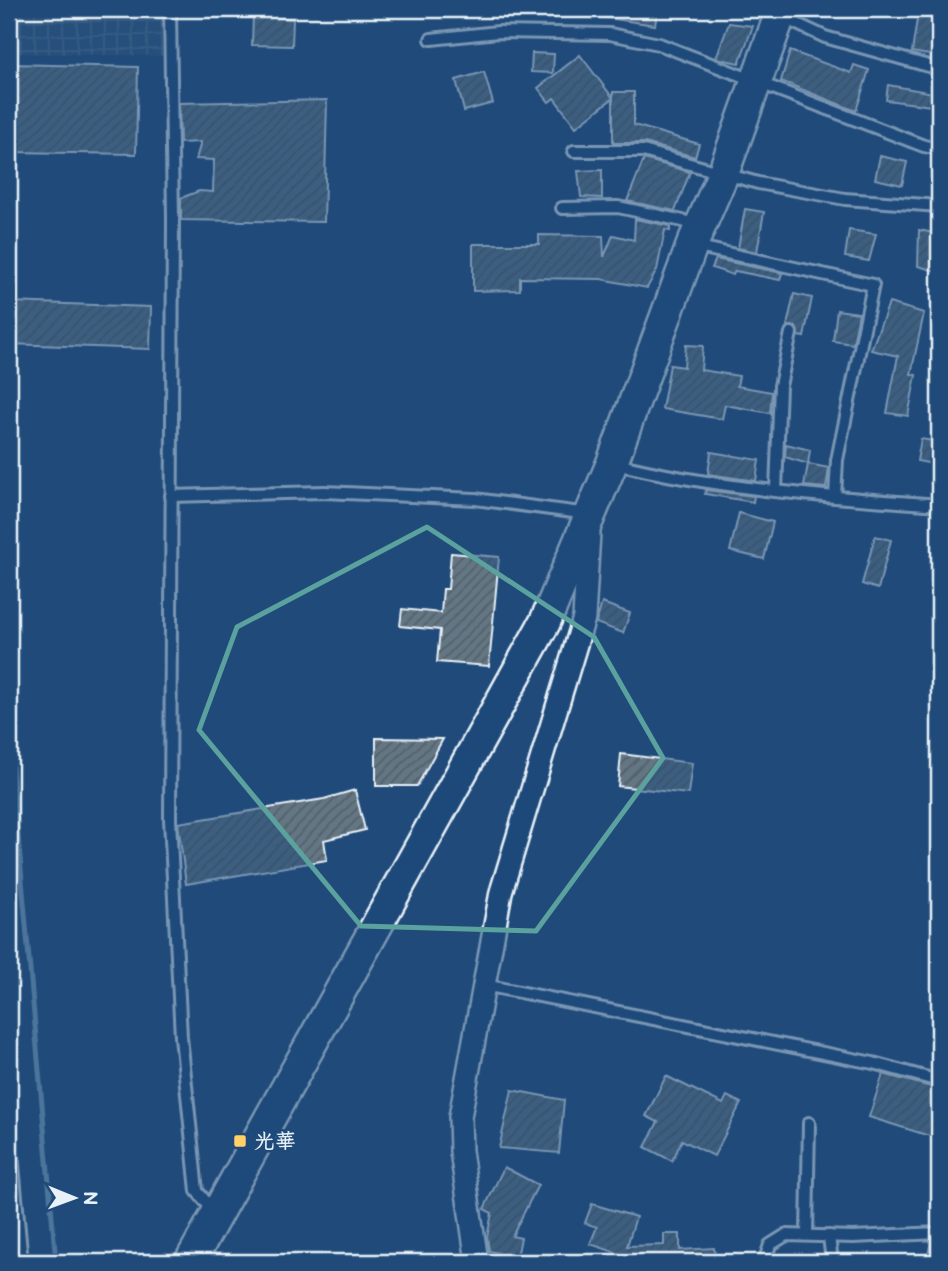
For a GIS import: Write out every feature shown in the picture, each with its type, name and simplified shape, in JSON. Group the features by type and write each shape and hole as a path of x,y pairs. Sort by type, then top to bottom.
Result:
{"main road":[{"path":"190,1262 545,622 612,463 696,235 723,174 780,13"}],"street":[{"path":"477,1262 461,1151 460,1117 501,892 584,618 591,514"}],"lane":[{"path":"170,9 173,219 170,820 181,1037 197,1191 216,1215"},
{"path":"780,13 825,37 939,69"},
{"path":"431,39 498,32 610,34 659,44 755,83 923,146 939,149"},
{"path":"574,151 643,151 723,174 845,199 939,206"},
{"path":"562,208 618,207 696,235 873,285 837,460 835,497"},
{"path":"776,490 780,386 791,333"},
{"path":"612,463 645,471 776,490 939,505"},
{"path":"171,496 338,493 475,499 591,514"},
{"path":"484,985 873,1063 939,1081"},
{"path":"9,1122 22,1262"},
{"path":"807,1234 809,1123"},
{"path":"764,1262 770,1244 786,1235 939,1234 934,1262"},
{"path":"829,1236 832,1262"}],"highlighted area":[{"path":"427,527 594,637 663,758 536,931 361,926 199,730 237,627"}],"shaded area":[{"path":"9,9 164,9 164,56 9,53"}],"building":[{"path":"601,9 658,9 655,25 601,17"},
{"path":"918,13 936,17 932,41 937,42 935,56 912,52"},
{"path":"253,15 293,19 292,46 252,45"},
{"path":"729,23 753,26 739,63 716,58"},
{"path":"790,51 851,73 854,65 869,70 856,111 781,81"},
{"path":"532,53 554,54 553,73 531,72"},
{"path":"580,55 613,98 576,127 554,98 549,102 538,88"},
{"path":"9,64 138,67 136,154 9,152"},
{"path":"484,72 493,103 464,111 456,80"},
{"path":"888,85 939,94 939,107 886,100"},
{"path":"613,92 634,92 634,125 699,144 695,157 645,143 613,143"},
{"path":"327,100 324,222 181,220 181,198 199,191 213,192 214,160 196,159 201,142 180,143 179,103"},
{"path":"880,156 907,162 902,185 875,179"},
{"path":"644,159 690,172 675,211 627,201"},
{"path":"602,170 602,198 581,197 578,171"},
{"path":"745,209 764,212 757,252 738,248"},
{"path":"635,219 670,226 670,231 665,230 657,270 647,288 601,279 520,278 520,290 473,291 473,244 539,244 539,235 603,236 604,257 613,235 634,240"},
{"path":"849,230 876,234 869,261 845,257"},
{"path":"919,230 939,234 939,272 918,266"},
{"path":"716,259 782,273 780,280 735,271 733,275 712,268"},
{"path":"794,294 812,298 804,337 798,336 796,327 787,326"},
{"path":"9,302 151,307 150,349 9,344"},
{"path":"889,303 924,313 911,374 916,375 908,416 887,413 898,356 871,350"},
{"path":"837,310 859,313 853,344 833,341"},
{"path":"686,345 703,346 701,370 739,376 737,386 772,392 770,413 725,405 722,419 662,409 670,365 684,367"},
{"path":"921,439 939,442 939,465 917,461"},
{"path":"786,444 810,450 808,464 785,457"},
{"path":"711,452 759,460 756,481 708,474"},
{"path":"808,464 829,468 826,488 804,486"},
{"path":"706,490 754,496 753,502 705,494"},
{"path":"739,513 773,522 764,559 730,551"},
{"path":"875,536 891,540 878,589 862,584"},
{"path":"451,553 499,557 489,666 437,662 440,630 400,626 402,609 441,613 443,589 448,589"},
{"path":"602,603 630,613 623,633 596,623"},
{"path":"376,738 443,739 417,786 376,786"},
{"path":"621,754 692,763 688,794 618,786"},
{"path":"355,790 365,830 324,840 327,860 186,884 178,823 324,799"},
{"path":"883,1074 939,1089 939,1139 869,1117"},
{"path":"666,1076 723,1104 727,1096 741,1103 714,1156 682,1140 672,1161 645,1147 658,1122 646,1116"},
{"path":"512,1090 564,1100 559,1153 499,1148"},
{"path":"504,1167 538,1185 512,1236 521,1238 516,1262 497,1262 498,1253 489,1251 487,1237 492,1213 484,1209"},
{"path":"592,1204 636,1217 627,1246 664,1245 664,1234 680,1234 680,1250 714,1248 715,1262 645,1262 590,1244 597,1227 585,1223"}],"waterway":[{"path":"9,734 56,1262"}],"place":[{"name":"光華","path":"240,1141"}]}
